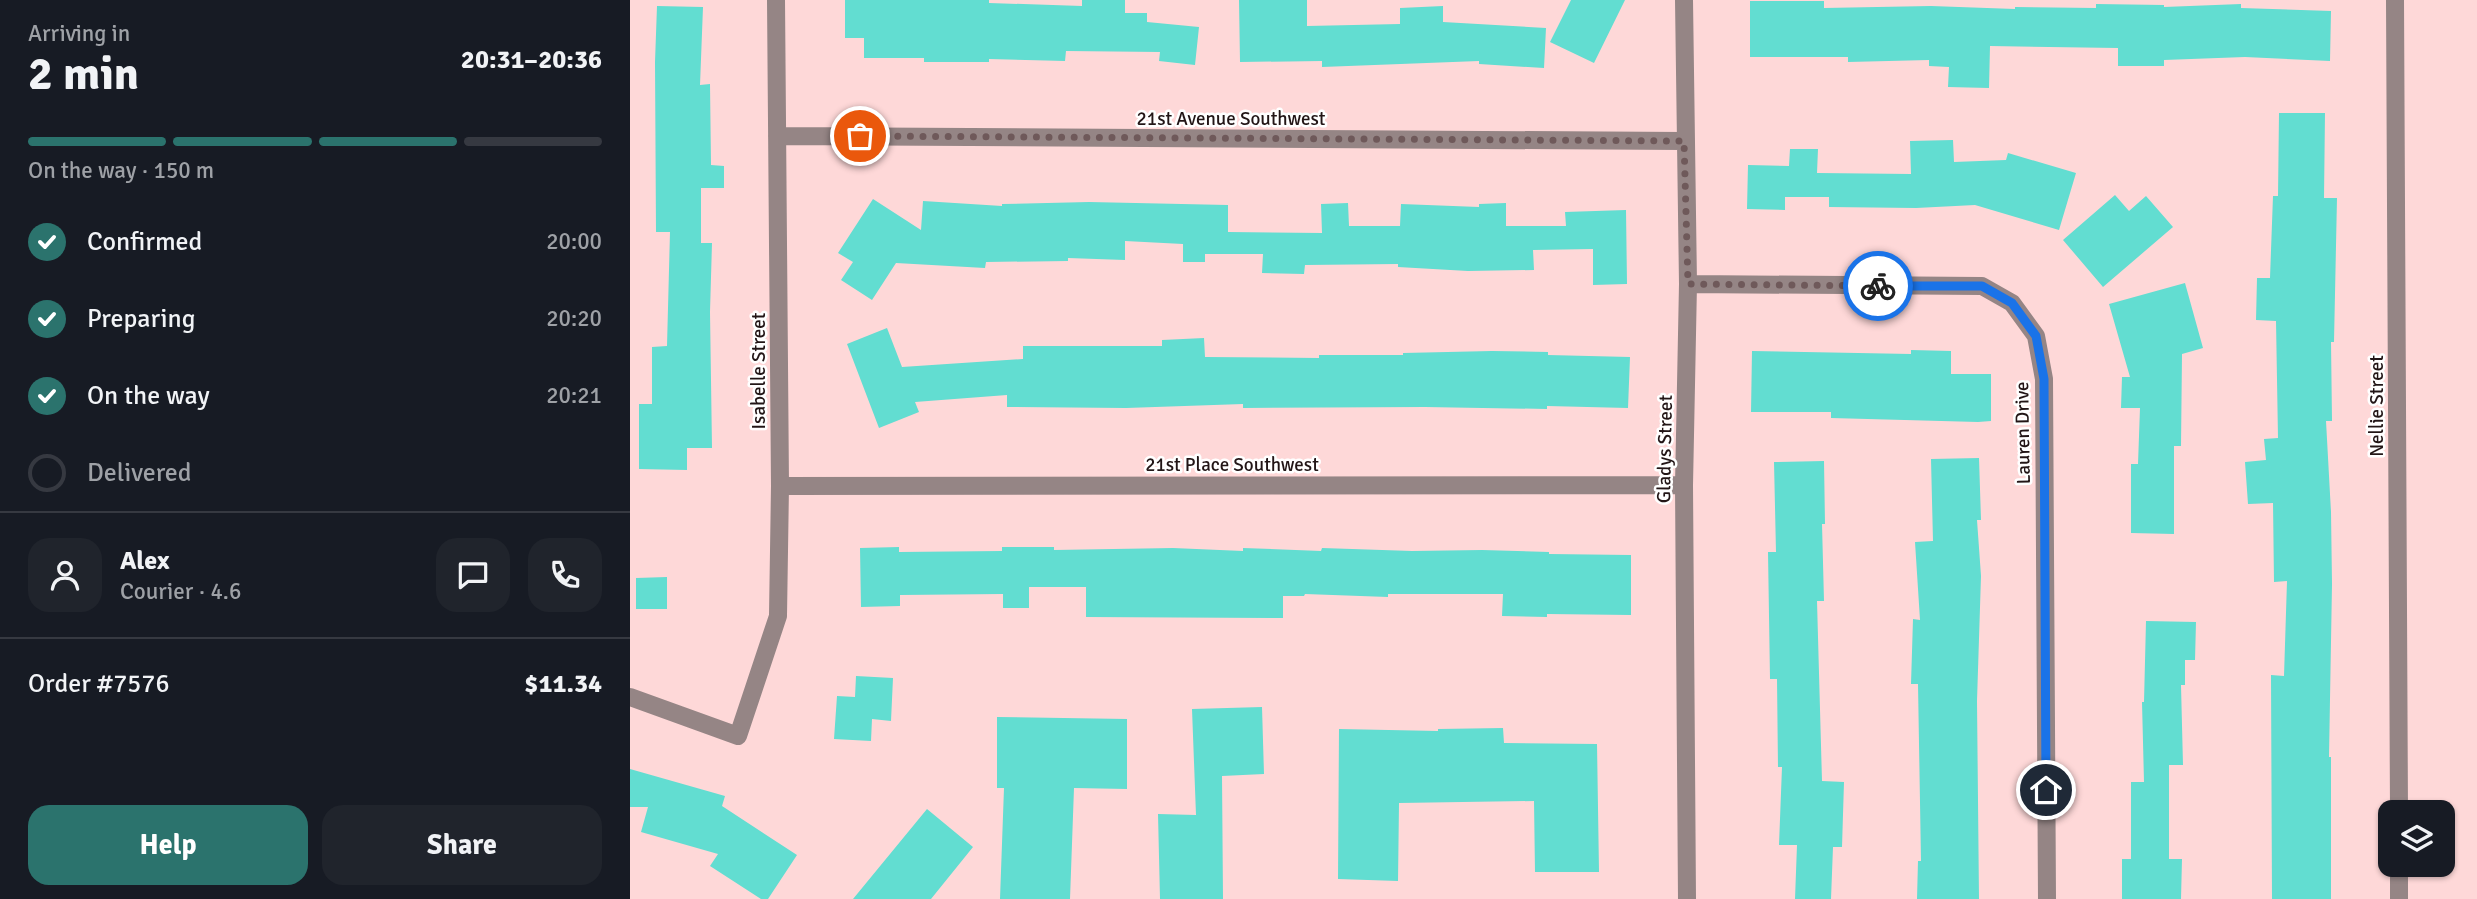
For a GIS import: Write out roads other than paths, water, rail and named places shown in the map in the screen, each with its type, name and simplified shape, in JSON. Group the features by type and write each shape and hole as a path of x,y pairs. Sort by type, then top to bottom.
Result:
{"street":[{"name":"Isabelle Street","path":"630,697 738,736 778,616 780,485 776,0"},
{"name":"Gladys Street","path":"1684,0 1688,284 1684,485 1687,899"},
{"name":"Nellie Street","path":"2395,0 2399,800"},
{"name":"21st Avenue Southwest","path":"777,136 1684,141"},
{"name":"Lauren Drive","path":"1688,284 1982,286 2012,303 2036,336 2044,379 2046,899"},
{"name":"21st Place Southwest","path":"780,485 1684,485"},
{"path":"2399,877 2399,899"}]}
